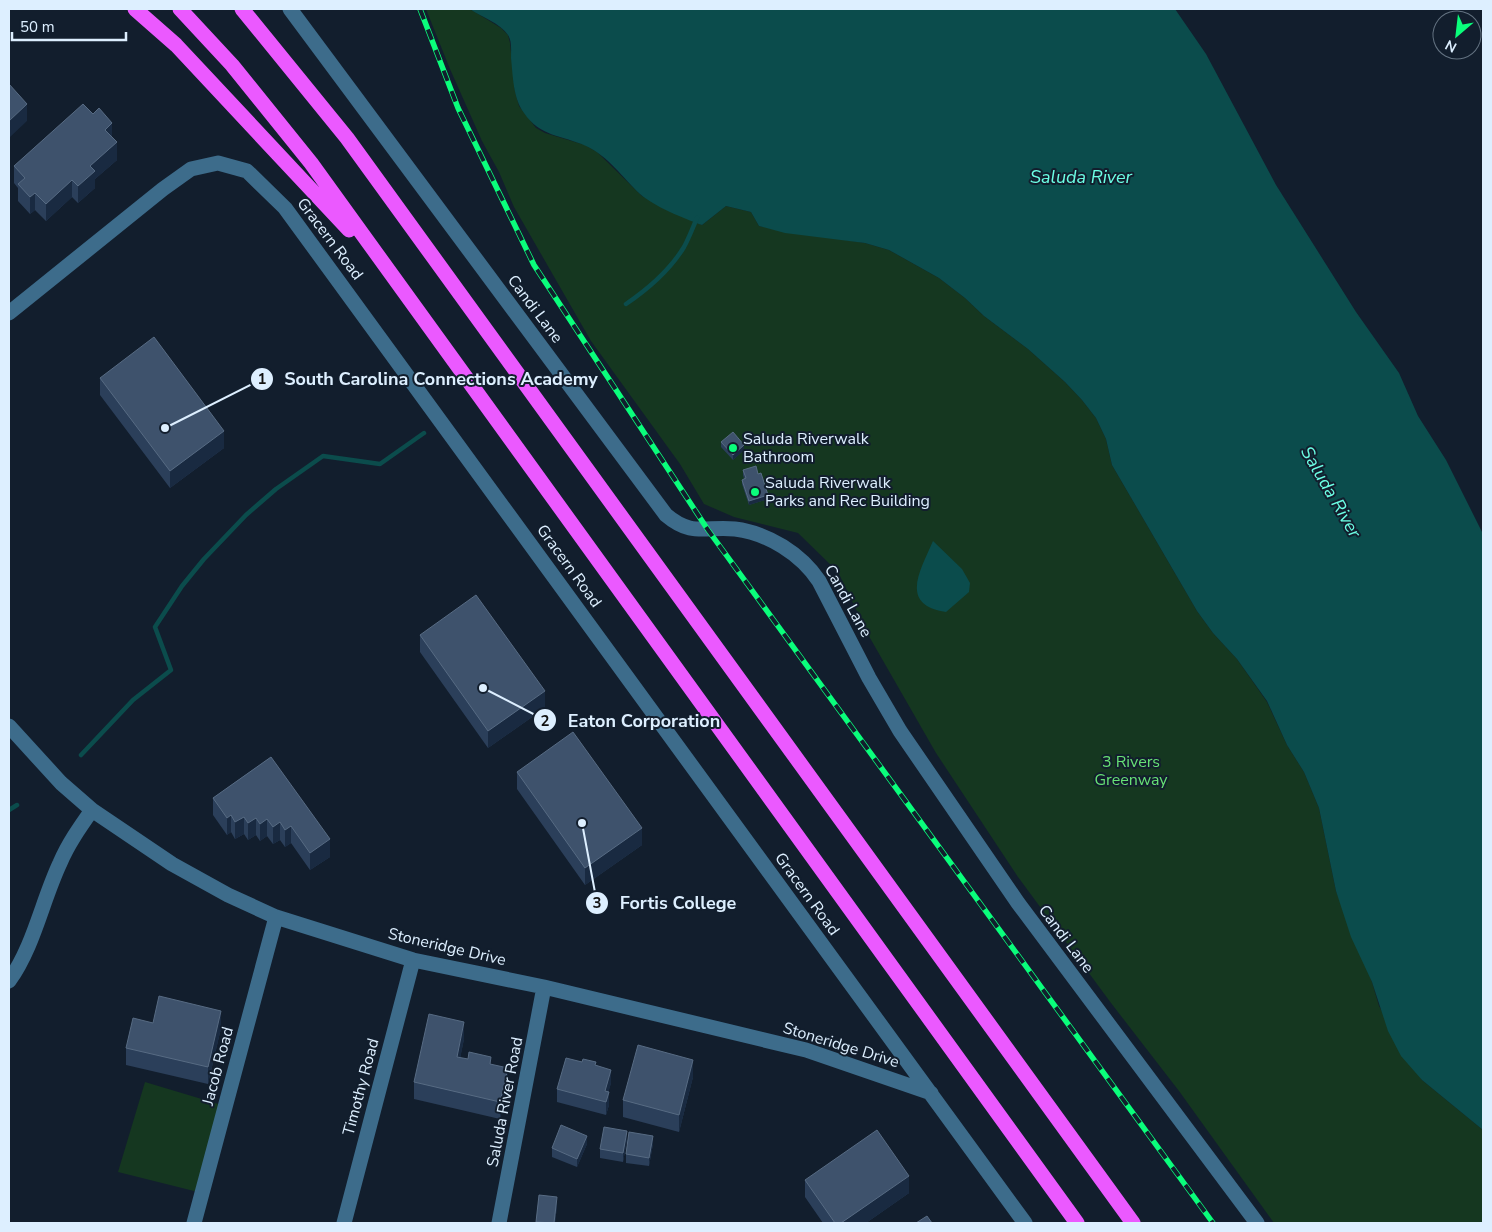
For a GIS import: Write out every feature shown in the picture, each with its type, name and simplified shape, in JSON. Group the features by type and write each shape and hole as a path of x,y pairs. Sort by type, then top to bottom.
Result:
{"highway":[{"path":"135,9 176,45 394,279"},
{"path":"180,9 232,65 311,163 1077,1223"},
{"path":"242,9 347,138 1133,1223"}],"street":[{"name":"Candi Lane","path":"290,9 666,515 681,526 694,530 735,529 759,536 792,552 812,570 900,732 1018,903 1258,1223"},
{"name":"Gracern Road","path":"9,313 163,188 191,169 218,163 247,171 286,208 1025,1223"},
{"name":"Stoneridge Drive","path":"9,726 61,782 92,810 172,864 228,895 276,917 413,960 544,987 806,1050 931,1093"},
{"path":"9,980 25,950 60,864 76,834 92,810"},
{"name":"Jacob Road","path":"194,1223 276,917"},
{"name":"Timothy Road","path":"344,1223 413,960"},
{"name":"Saluda River Road","path":"499,1223 544,987"}],"green space":[{"name":"3 Rivers Greenway","path":"426,9 470,9 501,28 508,35 510,43 515,91 519,106 536,128 545,133 585,145 597,152 642,196 702,225 726,206 751,212 759,226 865,243 889,250 939,278 965,298 984,316 1028,349 1082,400 1096,418 1106,439 1112,465 1197,611 1213,633 1237,659 1267,702 1287,745 1304,772 1319,808 1336,891 1372,982 1379,1006 1422,1080 1483,1130 1483,1223 1274,1223 1179,1091 1018,877 936,753 870,638 838,572 798,533 734,517 704,504 680,464 591,341 514,207 450,69"},
{"path":"145,1082 225,1106 202,1193 118,1172"}],"water":[{"name":"Saluda River","path":"470,9 1175,9 1206,54 1276,185 1356,312 1399,373 1418,416 1446,460 1483,534 1483,1130 1422,1080 1401,1056 1388,1031 1372,982 1351,937 1336,891 1319,808 1304,772 1287,745 1267,701 1237,659 1213,633 1197,611 1112,465 1106,439 1096,418 1082,400 1028,349 984,316 965,298 939,278 889,250 865,243 785,233 759,226 751,212 726,206 702,225 669,212 646,199 608,161 594,150 544,131 530,121 520,107 514,87 511,43 508,35 495,24"},
{"path":"933,541 962,569 970,583 969,592 946,612 931,608 922,602 918,594 919,574"}],"building":[{"path":"9,84 27,104 9,121"},
{"path":"83,104 93,114 99,108 112,123 105,130 117,142 90,166 95,171 78,186 72,180 46,204 35,193 30,197 18,184 25,178 14,166"},
{"path":"154,337 224,431 170,471 100,378"},
{"name":"Saluda Riverwalk Bathroom","path":"733,432 744,445 733,455 721,442"},
{"name":"Saluda Riverwalk Parks and Rec Building","path":"756,466 758,474 761,473 768,495 749,501 742,480 746,478 743,470"},
{"path":"476,595 545,691 488,731 420,635"},
{"path":"573,732 642,828 585,868 517,772"},
{"path":"271,757 330,839 310,853 291,826 285,830 280,822 273,827 267,819 260,824 256,818 248,823 244,817 235,822 231,815 227,818 213,798"},
{"path":"159,996 221,1011 208,1067 126,1048 133,1018 153,1023"},
{"path":"429,1014 464,1022 457,1057 468,1059 469,1052 491,1057 490,1064 508,1068 500,1102 414,1082"},
{"path":"638,1045 693,1060 679,1115 623,1100"},
{"path":"566,1058 582,1062 583,1059 596,1062 595,1065 611,1070 605,1091 609,1092 606,1102 557,1089"},
{"path":"561,1125 587,1136 577,1159 552,1148"},
{"path":"604,1127 627,1131 623,1153 600,1149"},
{"path":"877,1130 909,1176 841,1223 835,1223 805,1180"},
{"path":"629,1132 653,1136 649,1158 626,1154"},
{"path":"539,1195 557,1197 554,1223 536,1222"},
{"path":"927,1216 932,1223 916,1223"}],"waterway":[{"path":"626,304 672,264 684,247 697,218"},
{"path":"81,755 133,700 171,670 155,627 182,586 204,559 246,515 276,489 323,456 380,464 424,433"},
{"path":"9,810 17,805"}],"railway":[{"path":"420,9 458,108 534,265 708,530 1213,1223"}],"place":[{"name":"South Carolina Connections Academy","path":"165,428"},
{"name":"Saluda Riverwalk Bathroom","path":"733,448"},
{"name":"Saluda Riverwalk Parks and Rec Building","path":"755,492"},
{"name":"Eaton Corporation","path":"483,688"},
{"name":"Fortis College","path":"582,823"}]}
